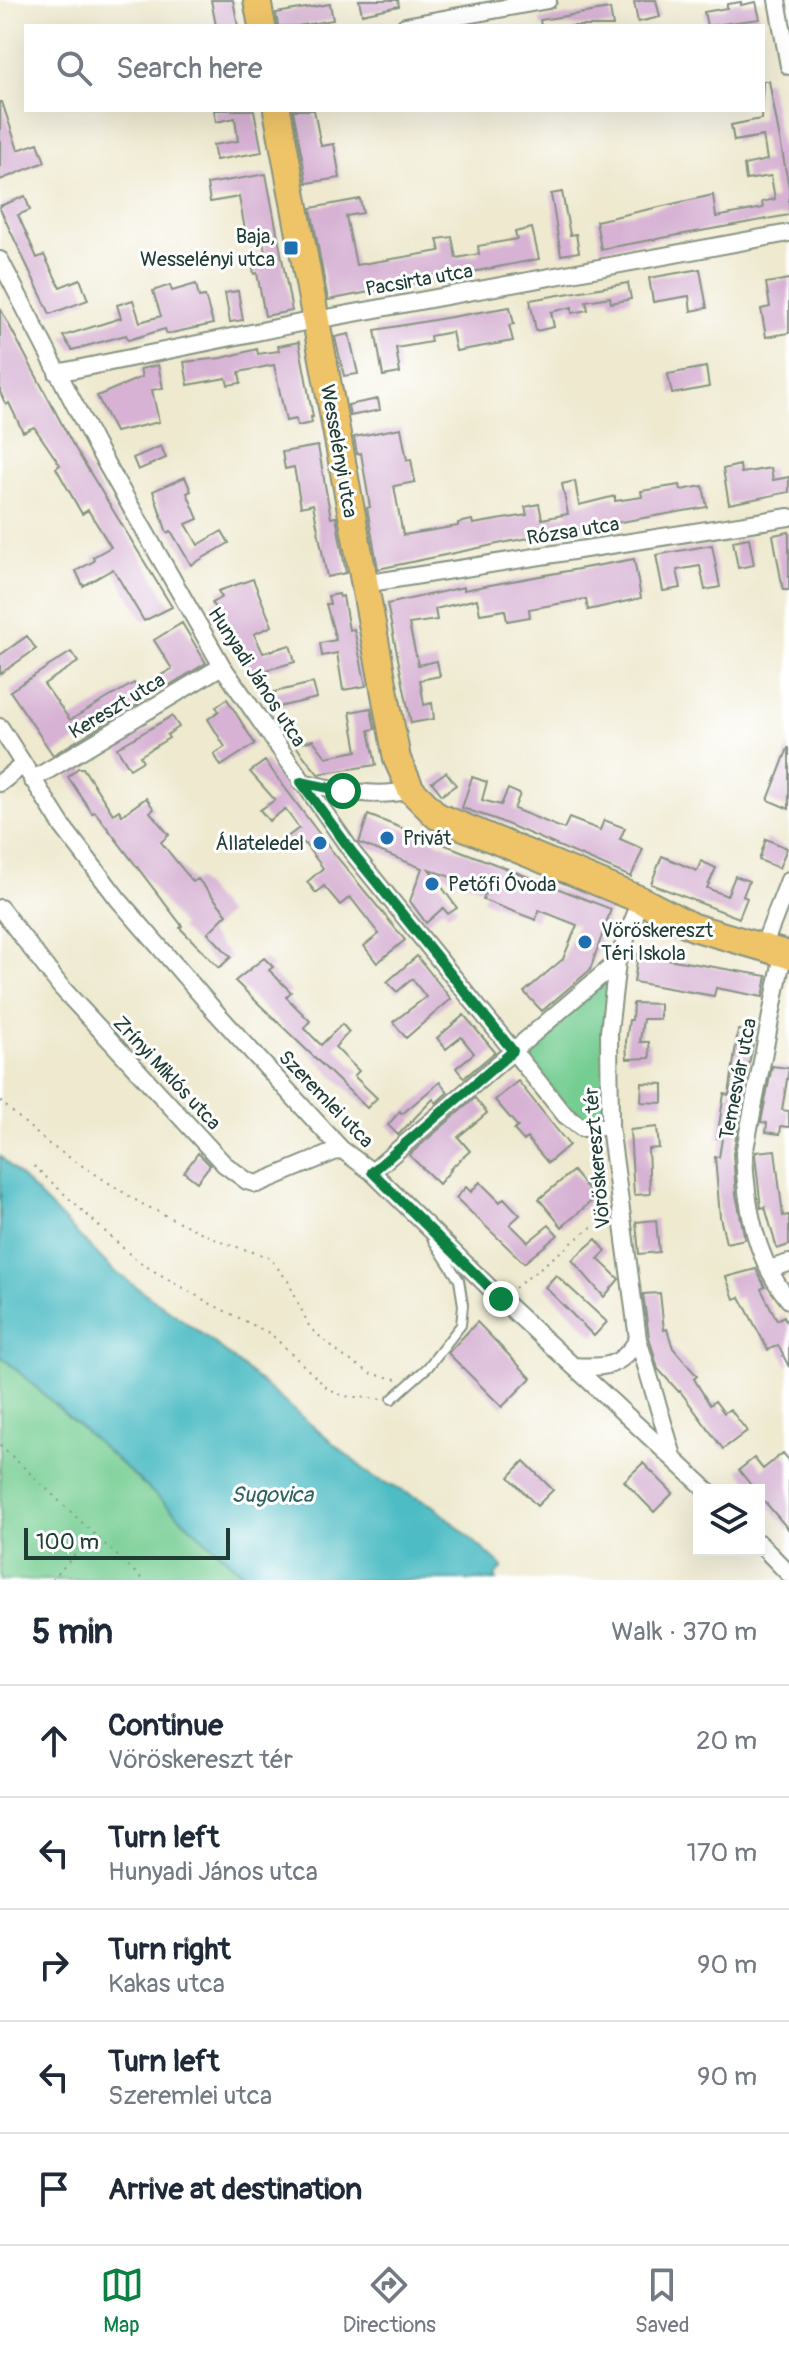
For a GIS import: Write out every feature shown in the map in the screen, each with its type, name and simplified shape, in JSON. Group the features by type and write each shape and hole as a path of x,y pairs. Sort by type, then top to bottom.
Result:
{"main road":[{"path":"257,0 262,24"},
{"name":"Wesselényi utca","path":"277,112 397,759 411,790"},
{"path":"411,790 437,816 641,900 693,927 778,952"}],"street":[{"path":"416,24 548,0"},
{"path":"777,0 789,66"},
{"name":"Pacsirta utca","path":"57,373 315,320 789,233"},
{"name":"Hunyadi János utca","path":"0,260 96,446 222,666 301,782 352,852 565,1115 582,1128 610,1126"},
{"name":"Rózsa utca","path":"364,586 789,517"},
{"name":"Kereszt utca","path":"32,780 222,666"},
{"name":"Szeremlei utca","path":"0,727 63,827 118,899 341,1149 372,1172 501,1299 701,1484"},
{"path":"0,783 23,765"},
{"path":"301,782 343,791 398,793 411,790"},
{"name":"Temesvár utca","path":"789,880 744,1154 745,1188 751,1217 769,1269 789,1300"},
{"name":"Vöröskereszt tér","path":"641,900 617,962 609,1032 610,1126 638,1339 674,1458"},
{"name":"Zrínyi Miklós utca","path":"0,908 61,987 224,1164 247,1181 257,1184 341,1149"},
{"path":"372,1172 617,962"},
{"path":"769,1269 789,1263"},
{"path":"573,1366 610,1366 630,1352 638,1339"},
{"path":"765,1549 789,1574"}],"lane":[{"path":"392,1399 428,1367 461,1325 463,1305 459,1280 418,1218"}],"path":[{"path":"0,1101 50,1145 140,1203 221,1242 269,1257 288,1281 310,1328 340,1354 372,1374 397,1379"},
{"path":"34,1166 137,1261 209,1303 271,1334 326,1387 343,1396 392,1399"},
{"path":"501,1299 593,1226"},
{"path":"0,1445 143,1580"},
{"path":"52,1580 93,1534"}],"green space":[{"path":"611,974 610,1126 582,1128 522,1051"},
{"path":"0,1355 250,1580 0,1580"}],"water":[{"name":"Sugovica","path":"0,1156 114,1271 213,1342 373,1477 434,1506 503,1567 495,1577 497,1580 250,1580 0,1355"}],"building":[{"path":"211,0 233,0 238,24 216,24"},
{"path":"359,0 398,0 399,6 362,14"},
{"path":"656,0 660,17 638,22 634,2"},
{"path":"756,2 760,19 707,24 704,12 727,8 727,4"},
{"path":"330,4 333,20 278,24 276,13"},
{"path":"610,9 613,24 541,24 540,20"},
{"path":"765,81 769,81 789,188 789,215 601,249 596,221 713,195 716,217 763,208 762,202 775,199 771,176 746,180 744,165 767,160 763,136 734,141 731,125 761,119 761,112 765,112"},
{"path":"0,102 18,150 38,143 45,162 0,180"},
{"path":"214,112 254,112 262,152 216,160 213,145 238,141 235,118 216,122"},
{"path":"293,112 314,112 321,146 334,144 340,178 307,183"},
{"path":"266,174 292,311 265,316 251,256 265,253 262,233 246,235 239,197 210,202 207,184"},
{"path":"562,192 570,235 576,234 579,252 561,255 551,194"},
{"path":"25,196 30,210 18,215 37,258 44,255 60,287 80,279 88,300 50,314 0,209 0,206"},
{"path":"360,199 363,213 346,216 356,265 440,251 437,239 452,237 456,258 479,254 478,246 517,239 515,232 532,228 539,259 328,300 311,208"},
{"path":"700,269 707,308 691,311 689,296 653,302 649,278"},
{"path":"789,279 789,333 766,337 761,309 770,307 766,283"},
{"path":"628,283 631,299 611,303 610,297 586,301 588,310 572,313 572,307 551,312 554,327 536,331 530,300"},
{"path":"196,284 199,297 205,296 213,324 167,334 165,329 128,340 126,335 72,350 63,336 121,318 117,305 133,300 140,322 161,316 153,291 170,285 172,291"},
{"path":"238,291 243,320 230,322 225,293"},
{"path":"510,307 514,324 509,325 513,341 456,351 452,332 430,336 431,342 396,348 400,373 383,376 375,330"},
{"path":"0,308 72,443 172,607 144,621 113,569 83,586 76,571 111,547 88,510 82,514 56,468 60,465 34,427 23,432 9,403 6,405 0,392"},
{"path":"349,334 358,374 344,376 335,337"},
{"path":"299,342 312,423 297,426 296,419 286,421 274,365 239,372 241,383 228,385 226,378 188,385 184,362 222,358 257,349 258,354 279,351 278,346"},
{"path":"158,365 163,388 152,390 159,422 115,432 97,396 142,377 140,369"},
{"path":"706,367 709,387 672,394 668,374"},
{"path":"378,399 380,410 350,416 348,405"},
{"path":"401,428 415,482 394,486 403,535 458,526 458,523 472,520 473,524 527,515 525,507 539,504 542,519 568,514 562,484 575,481 579,505 615,496 615,501 642,497 641,491 680,485 681,490 703,486 707,507 512,541 378,569 361,453 357,454 354,437"},
{"path":"161,446 166,458 138,470 133,458"},
{"path":"318,446 331,518 336,517 346,573 327,577 313,504 301,507 294,467 285,469 282,452"},
{"path":"740,465 741,473 771,468 773,480 789,477 789,492 729,504 723,469"},
{"path":"185,477 191,491 187,493 198,519 186,524 198,545 222,531 229,543 191,565 171,531 167,533 153,491"},
{"path":"789,532 789,590 783,590 773,535"},
{"path":"749,538 754,565 738,568 733,541"},
{"path":"712,545 720,587 705,590 700,566 677,570 681,588 663,591 656,555"},
{"path":"634,559 641,598 588,610 586,599 529,609 530,617 507,621 505,610 480,614 477,599 435,609 437,620 409,624 418,665 437,661 440,676 420,680 424,705 432,703 434,719 411,723 387,604 464,587 464,590"},
{"path":"253,579 272,626 254,634 263,653 290,645 295,662 252,674 237,642 212,603 222,597 218,591"},
{"path":"328,596 343,596 349,630 354,629 366,686 343,690 337,653 322,656 320,643 336,640 326,604 330,604"},
{"path":"182,623 206,663 168,686 161,675 172,669 154,640"},
{"path":"27,636 36,649 0,674 0,655"},
{"path":"71,652 78,662 44,684 70,720 134,683 144,700 53,755 10,691"},
{"path":"313,683 317,698 274,708 270,693"},
{"path":"227,699 255,744 221,766 214,754 225,747 208,719 219,711 216,707"},
{"path":"371,708 375,729 369,730 376,765 318,774 295,745 313,740 326,757 357,751 350,712"},
{"path":"172,716 179,727 167,735 169,738 140,756 143,761 130,769 117,748"},
{"path":"789,748 789,809 768,800"},
{"path":"265,761 332,851 405,940 377,963 364,946 379,934 350,897 340,905 324,886 316,893 307,882 323,868 304,843 291,853 282,841 299,828 285,809 269,821 260,810 275,800 250,772"},
{"path":"78,768 83,768 113,814 119,810 122,815 146,798 154,809 150,812 169,835 161,842 193,882 198,879 227,914 208,933 231,957 219,968 180,928 182,926 95,812 92,813 68,777"},
{"path":"446,772 456,785 442,795 432,782"},
{"path":"472,777 487,782 482,800 501,805 508,789 520,794 514,809 564,829 569,818 600,830 604,820 625,828 620,839 643,849 631,877 462,808"},
{"path":"368,815 611,909 590,970 542,1011 524,992 563,959 577,925 539,910 536,920 483,900 486,890 429,869 457,908 448,914 443,908 426,923 410,901 422,868 359,843"},
{"path":"766,839 787,848 779,868 759,860"},
{"path":"662,856 697,871 701,861 716,868 707,888 727,896 735,876 749,881 743,896 747,898 739,918 651,884"},
{"path":"638,954 767,976 763,997 716,988 714,996 634,982"},
{"path":"417,956 451,999 406,1038 393,1022 426,997 412,979 397,992 387,982"},
{"path":"264,958 273,967 269,970 291,992 286,997 310,1021 304,1028 321,1045 342,1024 349,1032 335,1047 359,1071 354,1076 377,1098 367,1108 235,981"},
{"path":"633,1003 660,1004 660,1019 643,1019 640,1042 649,1042 650,1058 627,1059 626,1042"},
{"path":"464,1015 495,1052 464,1078 456,1068 474,1053 461,1037 446,1049 437,1038"},
{"path":"738,1030 755,1032 733,1154 736,1194 745,1239 726,1243 720,1217 715,1157 719,1157 722,1139 717,1138 724,1094 729,1095"},
{"path":"772,1066 789,1068 782,1110 789,1111 789,1127 781,1126 780,1134 766,1132 767,1123 761,1122"},
{"path":"518,1081 569,1145 548,1163 527,1138 524,1141 514,1130 518,1127 495,1100"},
{"path":"440,1082 448,1092 436,1103 433,1099 398,1135 388,1125 400,1111 402,1114"},
{"path":"642,1083 663,1084 663,1103 641,1102"},
{"path":"475,1098 487,1113 458,1137 470,1151 439,1184 409,1155"},
{"path":"657,1127 659,1148 648,1149 650,1194 634,1195 630,1130"},
{"path":"775,1150 783,1216 789,1215 789,1245 777,1249 765,1207 761,1208 755,1155 756,1152"},
{"path":"198,1153 210,1165 197,1182 184,1172"},
{"path":"573,1171 595,1198 562,1227 539,1199"},
{"path":"480,1182 500,1202 504,1198 520,1215 510,1224 528,1242 549,1225 558,1235 524,1263 456,1198 466,1187 471,1192"},
{"path":"656,1220 659,1252 639,1254 636,1222"},
{"path":"596,1239 606,1251 598,1259 619,1279 604,1297 572,1260"},
{"path":"756,1269 765,1287 761,1289 777,1320 784,1316 789,1327 789,1367 778,1345 768,1350 740,1297 734,1299 726,1277"},
{"path":"556,1275 607,1322 594,1336 545,1287"},
{"path":"660,1293 664,1330 667,1329 673,1348 697,1376 694,1379 710,1405 715,1401 724,1413 730,1409 747,1431 723,1449 680,1391 658,1369 649,1337 643,1294"},
{"path":"477,1322 531,1378 502,1407 448,1353"},
{"path":"783,1453 789,1460 789,1530 765,1502 765,1484 750,1484 739,1470 754,1458 763,1469"},
{"path":"524,1461 553,1490 537,1506 509,1477"},
{"path":"643,1463 673,1493 654,1512 624,1481"}],"place":[{"name":"Baja, Wesselényi utca","path":"291,248"},
{"name":"Privát","path":"387,838"},
{"name":"Állateledel","path":"320,843"},
{"name":"Petőfi Óvoda","path":"432,884"},
{"name":"Vöröskereszt Téri Iskola","path":"585,942"}],"route":[{"path":"343,791 301,782 407,922 513,1051 372,1172 501,1299"}]}
